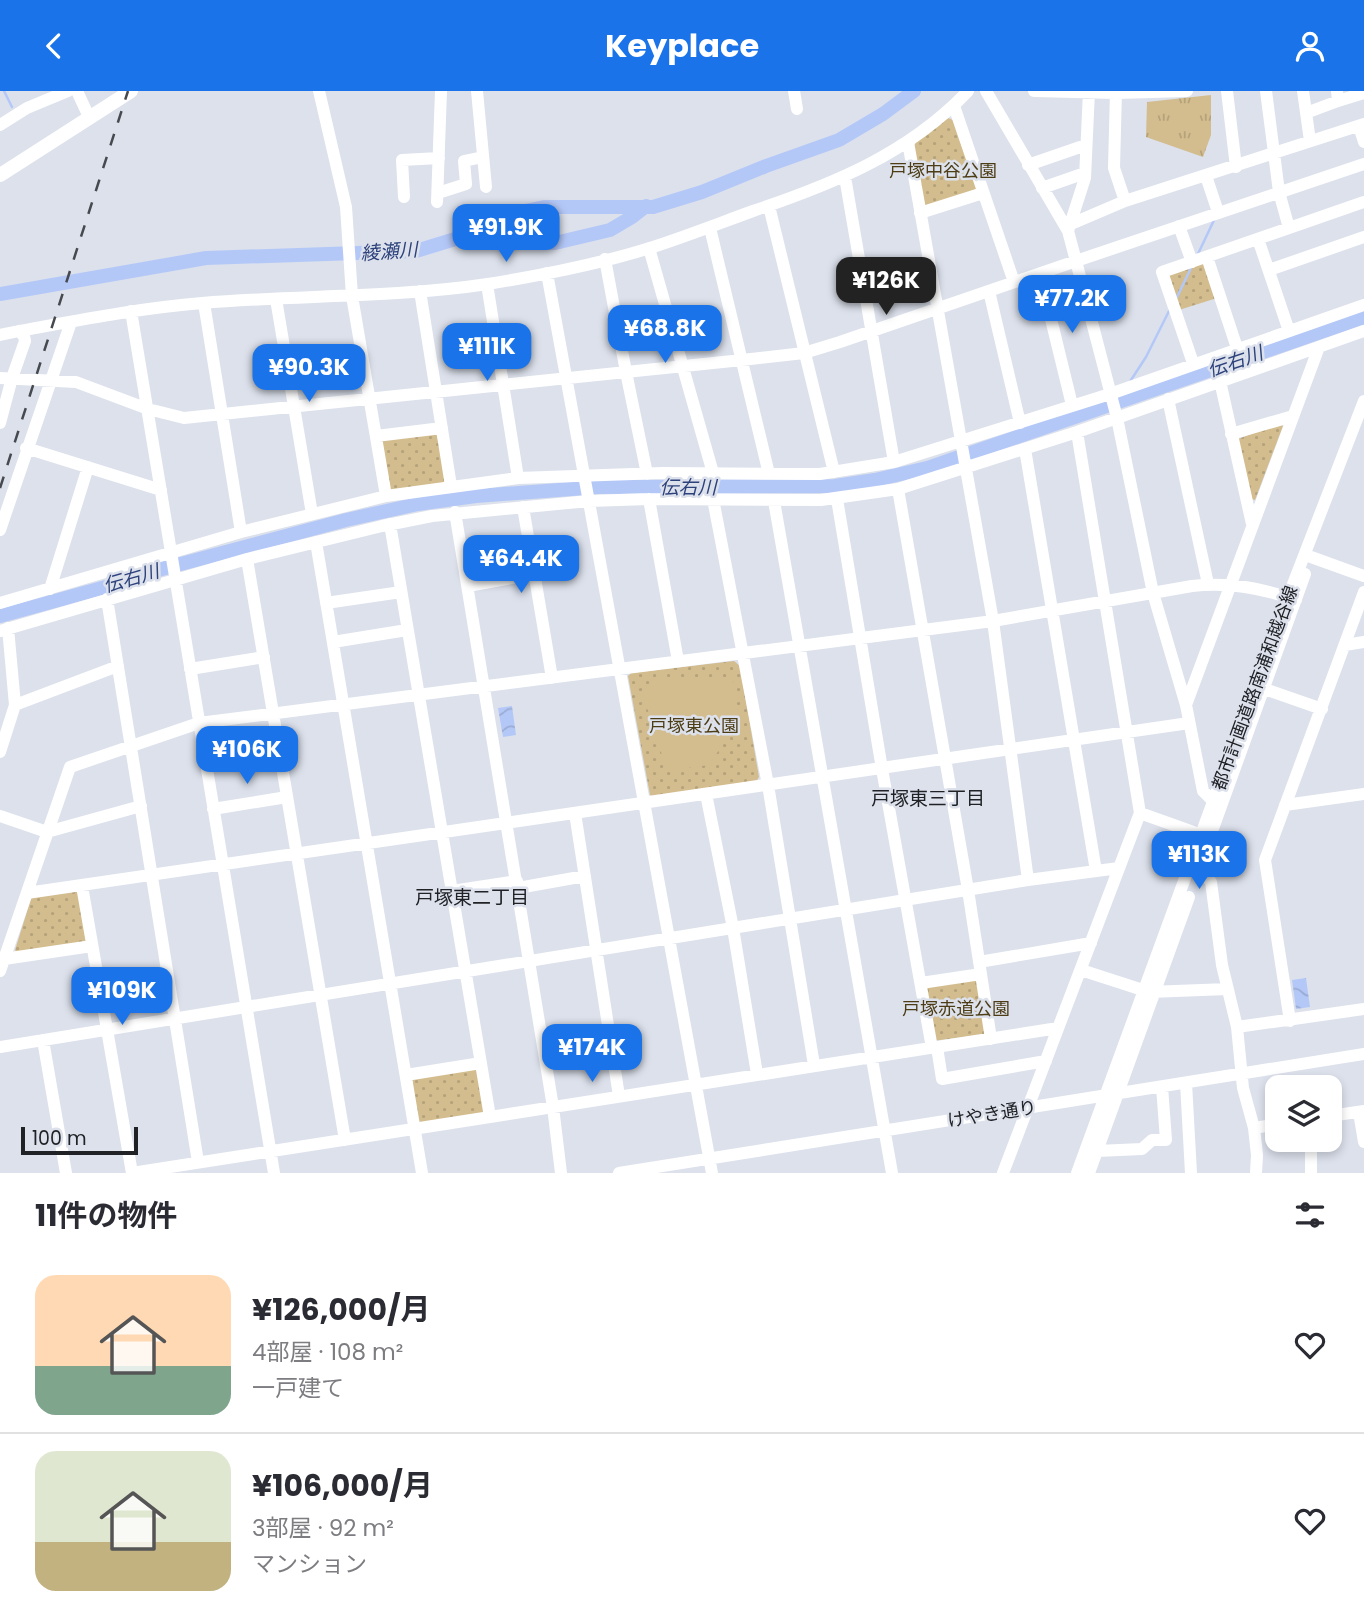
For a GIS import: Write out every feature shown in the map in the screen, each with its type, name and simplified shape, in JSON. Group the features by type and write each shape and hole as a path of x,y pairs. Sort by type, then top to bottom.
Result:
{"main road":[{"path":"0,175 131,91"}],"street":[{"path":"0,125 27,108 68,91"},
{"path":"77,91 89,117"},
{"path":"319,91 347,218 351,291 386,496"},
{"path":"440,91 438,197 466,184 464,162 483,157"},
{"path":"477,91 486,187"},
{"path":"794,91 797,109"},
{"path":"0,335 131,311 204,303 351,291 420,291 487,284 606,259 710,228 845,177 908,142 954,106 968,91"},
{"path":"986,91 1028,166 1069,227 1117,418 1153,593 1186,705 1203,791 1214,802"},
{"path":"1034,91 1187,91"},
{"path":"1069,227 1085,173 1089,91"},
{"path":"1227,91 1236,167"},
{"path":"1266,91 1279,192 1289,228"},
{"path":"1303,91 1310,141"},
{"path":"1116,92 1114,168 1125,201"},
{"path":"1306,113 1338,96 1364,93"},
{"path":"954,106 1014,282"},
{"path":"1069,227 1125,201 1361,125 1364,142"},
{"path":"908,142 993,621 1028,880"},
{"path":"1028,166 1086,145"},
{"path":"404,197 402,160 439,158"},
{"path":"6,378 75,382 148,409 184,418 804,353 1364,164"},
{"path":"1042,188 1085,173"},
{"path":"1206,176 1218,212"},
{"path":"845,177 894,462"},
{"path":"920,213 983,193"},
{"path":"1193,363 1162,272 1364,202"},
{"path":"769,206 834,472"},
{"path":"1180,226 1192,262"},
{"path":"710,228 769,474"},
{"path":"1269,270 1364,237"},
{"path":"1258,239 1289,331"},
{"path":"649,248 713,473"},
{"path":"1207,257 1237,348"},
{"path":"606,259 647,474"},
{"path":"547,273 712,1173"},
{"path":"1040,274 1072,405"},
{"path":"487,284 518,478"},
{"path":"420,291 451,486"},
{"path":"989,291 1020,423"},
{"path":"276,299 312,514"},
{"path":"204,303 241,532"},
{"path":"0,603 241,532 386,496 518,478 585,479 647,474 834,472 894,462 962,445 1364,305"},
{"path":"131,311 274,1173"},
{"path":"0,530 71,321"},
{"path":"0,423 6,378 25,341 24,335 19,331"},
{"path":"0,752 15,705 4,630 175,576 390,524 455,512 588,499 837,499 898,489 1077,432 1364,331"},
{"path":"1186,705 1319,347"},
{"path":"1220,381 1252,524"},
{"path":"1168,399 1208,584"},
{"name":"都市計画道路南浦和越谷線","path":"1089,1173 1119,1094 1150,992 1364,401"},
{"path":"1231,434 1293,416"},
{"name":"都市計画道路南浦和越谷線","path":"1292,599 1364,422"},
{"path":"376,436 442,428"},
{"path":"1003,1173 1140,813 1077,432"},
{"path":"26,448 161,490"},
{"path":"1025,449 1096,871"},
{"path":"50,589 88,467"},
{"path":"898,489 946,759 991,1039"},
{"path":"649,499 678,661"},
{"path":"713,499 768,785 814,1065"},
{"path":"837,499 882,769 921,983 942,1079 1046,1061"},
{"path":"774,501 892,1173"},
{"path":"523,507 552,678"},
{"path":"455,512 553,1107 561,1173"},
{"path":"390,524 490,1117"},
{"path":"316,542 422,1173"},
{"path":"1311,557 1364,576"},
{"path":"247,559 345,1140"},
{"path":"468,586 534,574"},
{"path":"2,965 69,767 199,723 993,621 1208,584 1230,584 1258,589 1292,599"},
{"path":"326,603 401,592"},
{"path":"1290,1021 1265,860 1364,592"},
{"path":"107,599 198,1162"},
{"path":"333,642 407,630"},
{"path":"1345,645 1364,642"},
{"path":"190,669 264,657"},
{"path":"15,705 118,666"},
{"path":"1260,687 1322,709"},
{"name":"都市計画道路南浦和越谷線","path":"1077,1173 1104,1097 1199,869 1214,802 1260,687"},
{"path":"27,893 1189,723"},
{"path":"706,794 733,928 757,1074"},
{"path":"1285,805 1364,794"},
{"path":"213,809 287,797"},
{"path":"0,817 47,832 141,806"},
{"path":"575,813 619,1096"},
{"path":"1140,813 1206,836"},
{"path":"0,1047 1119,867"},
{"path":"1199,869 1211,882 1220,956 1237,1027 1243,1088 1254,1128 1256,1173"},
{"path":"452,891 585,876"},
{"path":"82,886 132,1173 1058,1028"},
{"path":"921,983 1091,943"},
{"path":"2,965 92,946"},
{"path":"1081,970 1150,992 1228,989"},
{"path":"1237,1027 1364,1009"},
{"path":"43,1039 65,1173"},
{"name":"けやき通り","path":"619,1173 1364,1054"},
{"path":"406,1075 481,1063"},
{"path":"1186,1083 1191,1173"},
{"path":"1097,1151 1142,1149 1152,1140 1166,1140 1162,1087"},
{"path":"1342,1114 1362,1111 1364,1142"},
{"path":"1254,1128 1265,1126"},
{"path":"1311,1152 1311,1173"}],"green space":[{"path":"1211,95 1211,135 1203,157 1146,137 1147,102"},
{"name":"戸塚中谷公園","path":"948,118 953,120 977,189 926,210 913,148 916,142"},
{"path":"1200,262 1205,264 1217,298 1179,310 1168,278 1170,272"},
{"path":"1280,423 1283,426 1255,500 1251,499 1238,439"},
{"path":"436,432 447,478 443,483 393,491 388,488 382,438"},
{"name":"戸塚東公園","path":"734,661 740,666 759,777 756,782 654,797 650,795 628,676 631,673"},
{"path":"732,677 739,720 709,765 667,771 644,698 655,681"},
{"path":"75,890 80,893 88,939 84,944 18,955 15,950 31,899 34,896"},
{"name":"戸塚赤道公園","path":"979,979 986,1034 933,1041 926,985"},
{"path":"474,1066 478,1070 485,1111 482,1115 423,1124 417,1122 412,1076"}],"water":[{"path":"512,706 516,735 503,737 498,708"},
{"path":"1306,978 1310,1007 1296,1009 1292,980"}],"waterway":[{"path":"4,91 12,107"},
{"name":"綾瀬川","path":"0,294 206,258 416,251 475,233 490,219 544,207 653,207 702,192 839,140 883,114 914,91"},
{"path":"475,233 501,242 555,243 610,230 646,206"},
{"path":"1197,256 1215,218"},
{"path":"1177,297 1191,268"},
{"path":"1131,383 1170,309"},
{"name":"伝右川","path":"0,616 162,569 346,520 418,504 476,496 599,487 835,486 875,480 927,468 1364,317"}],"railway":[{"path":"0,488 128,91"}],"district":[{"name":"戸塚東三丁目","path":"928,798"},
{"name":"戸塚東二丁目","path":"472,897"}]}
